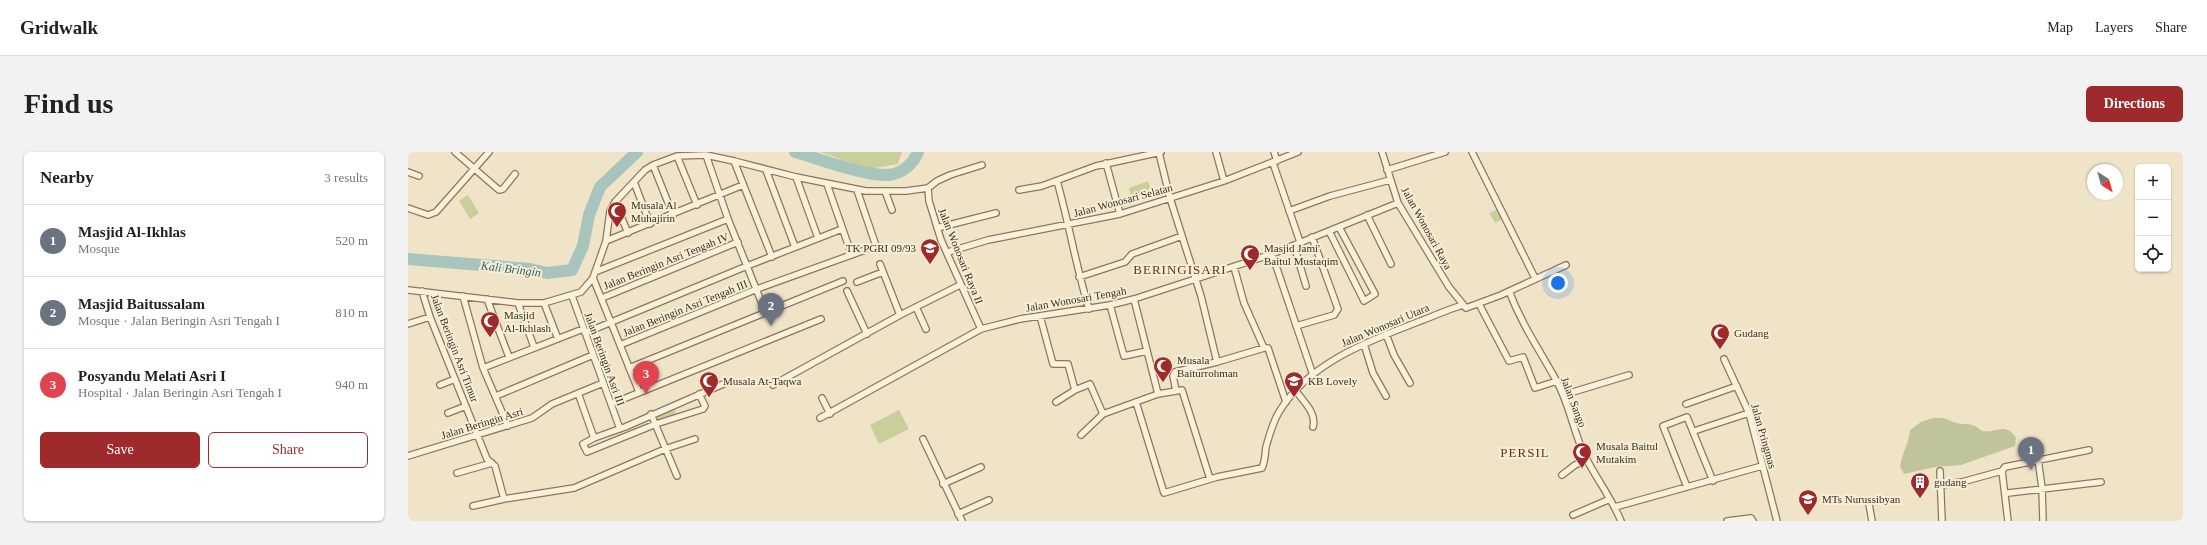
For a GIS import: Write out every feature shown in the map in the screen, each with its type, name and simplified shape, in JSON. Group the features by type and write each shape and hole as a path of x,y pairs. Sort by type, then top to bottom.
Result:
{"street":[{"path":"455,152 474,170 499,190 503,188 515,174"},
{"path":"408,208 432,214 489,152"},
{"path":"1019,190 1057,181 1106,163 1160,152 1170,198 1194,278 1201,296 1217,362"},
{"path":"1216,152 1224,181"},
{"path":"1274,152 1275,162 1289,211 1306,286"},
{"name":"Jalan Wonosari Selatan","path":"948,252 988,240 1120,214 1224,181 1298,152"},
{"name":"Jalan Wonosari Raya","path":"1382,152 1398,203 1449,287 1464,306"},
{"path":"1387,170 1445,152"},
{"path":"1472,152 1535,278"},
{"path":"706,155 728,219 765,311"},
{"path":"408,290 518,303 544,303 572,296 584,290 594,275 606,241 610,211 615,202 652,165 676,156 706,155 857,190 886,191 928,188 937,181 950,175 982,165"},
{"path":"676,156 697,205"},
{"path":"734,161 742,186 772,257"},
{"path":"1106,163 1120,214"},
{"path":"652,165 673,214"},
{"path":"766,170 795,247"},
{"path":"408,172 419,176"},
{"path":"796,177 818,238"},
{"path":"1289,211 1330,196 1390,180"},
{"path":"1057,181 1069,225 1079,276 1089,309"},
{"path":"634,182 650,224"},
{"path":"827,184 851,253"},
{"path":"606,241 628,234 742,186"},
{"name":"Jalan Wonosari Raya II","path":"928,188 929,201 937,228 981,330"},
{"name":"Jalan Beringin Asri Tengah III","path":"620,346 757,289 851,253 876,246 857,190"},
{"path":"886,191 892,210"},
{"path":"615,202 628,234"},
{"name":"Jalan Wonosari Tengah","path":"820,418 830,414 981,330 1040,316 1089,309 1134,299 1194,278 1234,267 1272,254 1398,203"},
{"path":"937,228 996,213"},
{"path":"1367,215 1391,264"},
{"path":"594,275 728,219"},
{"path":"1329,231 1363,300 1375,294 1339,227"},
{"path":"483,368 534,347 611,322 842,229"},
{"path":"1079,276 1125,262 1132,254 1182,236"},
{"path":"1296,326 1334,315 1338,309 1312,237"},
{"name":"Jalan Beringin Asri Tengah IV","path":"602,298 738,242"},
{"path":"1272,254 1313,375"},
{"path":"880,264 900,315"},
{"name":"Jalan Wonosari Utara","path":"1136,402 1162,490 1166,493 1210,479 1262,468 1275,419 1286,402 1313,375 1342,354 1386,334 1464,306 1479,304 1566,265"},
{"path":"1234,267 1244,303 1264,348"},
{"path":"857,282 883,272"},
{"path":"594,275 620,346 639,392"},
{"path":"629,368 765,311 843,281"},
{"path":"774,385 900,315 960,284"},
{"path":"848,291 867,334"},
{"name":"Jalan Sango","path":"1509,291 1524,326 1563,395 1577,437 1587,460 1615,508 1620,521"},
{"name":"Jalan Beringin Asri Timur","path":"422,292 430,317 488,459 495,466 504,499"},
{"path":"462,296 483,368 508,426"},
{"name":"Jalan Beringin Asri III","path":"572,296 611,404 622,428 628,435"},
{"path":"487,299 509,357"},
{"path":"1134,299 1158,394"},
{"path":"518,303 534,347"},
{"path":"544,303 558,339"},
{"path":"1479,304 1509,361 1523,357 1535,388 1556,381"},
{"path":"1110,305 1124,356 1147,351"},
{"path":"916,307 926,328"},
{"path":"1040,316 1053,364 1068,364 1075,390"},
{"path":"408,324 430,317"},
{"path":"611,404 821,319"},
{"path":"1386,334 1394,355 1410,383"},
{"path":"1364,344 1373,373 1386,396"},
{"path":"1176,391 1173,376 1175,372 1217,362 1264,348 1270,350 1280,390 1286,402"},
{"path":"496,396 593,355"},
{"name":"Jalan Pringmas","path":"1724,359 1749,413 1777,521"},
{"path":"1563,395 1629,375"},
{"path":"440,385 455,379"},
{"path":"699,394 704,406 703,408 656,424 586,452 584,442 622,428 651,414 699,394 728,382"},
{"name":"Jalan Beringin Asri","path":"408,456 532,418 552,404 603,383"},
{"path":"1056,402 1075,390 1090,384 1103,414"},
{"path":"1686,404 1737,386"},
{"path":"1081,436 1103,414 1158,394 1183,391 1210,479"},
{"path":"1296,391 1312,412 1314,422 1313,427"},
{"path":"578,393 594,438"},
{"path":"822,398 830,414"},
{"path":"448,413 466,406"},
{"path":"1694,431 1749,413"},
{"path":"651,414 677,476"},
{"path":"1687,487 1662,426 1687,417 1713,480"},
{"path":"473,506 504,499 574,488 665,449 695,439"},
{"path":"923,439 943,484 962,521"},
{"path":"1941,484 1962,482 2002,471 2004,467 2089,450"},
{"path":"2038,459 2042,488 2043,521"},
{"path":"1562,475 1575,465 1587,460"},
{"path":"457,473 492,463"},
{"path":"1615,508 1762,466"},
{"path":"943,484 981,467"},
{"path":"1940,471 1942,521"},
{"path":"2002,471 2008,521"},
{"path":"2008,493 2101,482"},
{"path":"1573,515 1610,499"},
{"path":"958,514 989,500"},
{"path":"1869,504 1872,521"},
{"path":"1727,521 1751,518 1753,521"}],"green space":[{"path":"820,152 902,152 898,164 869,169"},
{"path":"1148,181 1152,192 1132,199 1129,188"},
{"path":"468,195 479,213 470,219 459,201"},
{"path":"1498,209 1503,219 1495,223 1489,213"},
{"path":"673,406 676,414 658,422 655,414"},
{"path":"899,410 909,429 879,444 870,425"},
{"path":"1933,418 1944,418 1959,424 1972,425 1983,431 2000,429 2008,430 2016,438 2015,446 1961,465 1935,467 1904,474 1900,467 1910,430 1921,422"}],"waterway":[{"name":"Kali Bringin","path":"408,259 530,269 547,273 572,270 583,246 589,215 600,187 637,152"},
{"name":"Kali Bringin","path":"795,152 860,171 885,175 898,173 912,163 918,152"}],"place":[{"name":"Musala Al Muhajirin","path":"617,228"},
{"name":"TK PGRI 09/93","path":"930,265"},
{"name":"Masjid Jami' Baitul Mustaqim","path":"1250,271"},
{"name":"Masjid Baitussalam","path":"771,326"},
{"name":"Masjid Al-Ikhlash","path":"490,338"},
{"name":"Gudang","path":"1720,350"},
{"name":"Musala Baiturrohman","path":"1163,383"},
{"name":"Posyandu Melati Asri I","path":"646,394"},
{"name":"Musala At-Taqwa","path":"709,398"},
{"name":"KB Lovely","path":"1294,398"},
{"name":"Musala Baitul Mutakim","path":"1582,469"},
{"name":"Masjid Al-Ikhlas","path":"2031,470"},
{"name":"gudang","path":"1920,499"},
{"name":"MTs Nurussibyan","path":"1808,516"}],"district":[{"name":"BERINGISARI","path":"1180,269"},
{"name":"PERSIL","path":"1525,452"}]}
